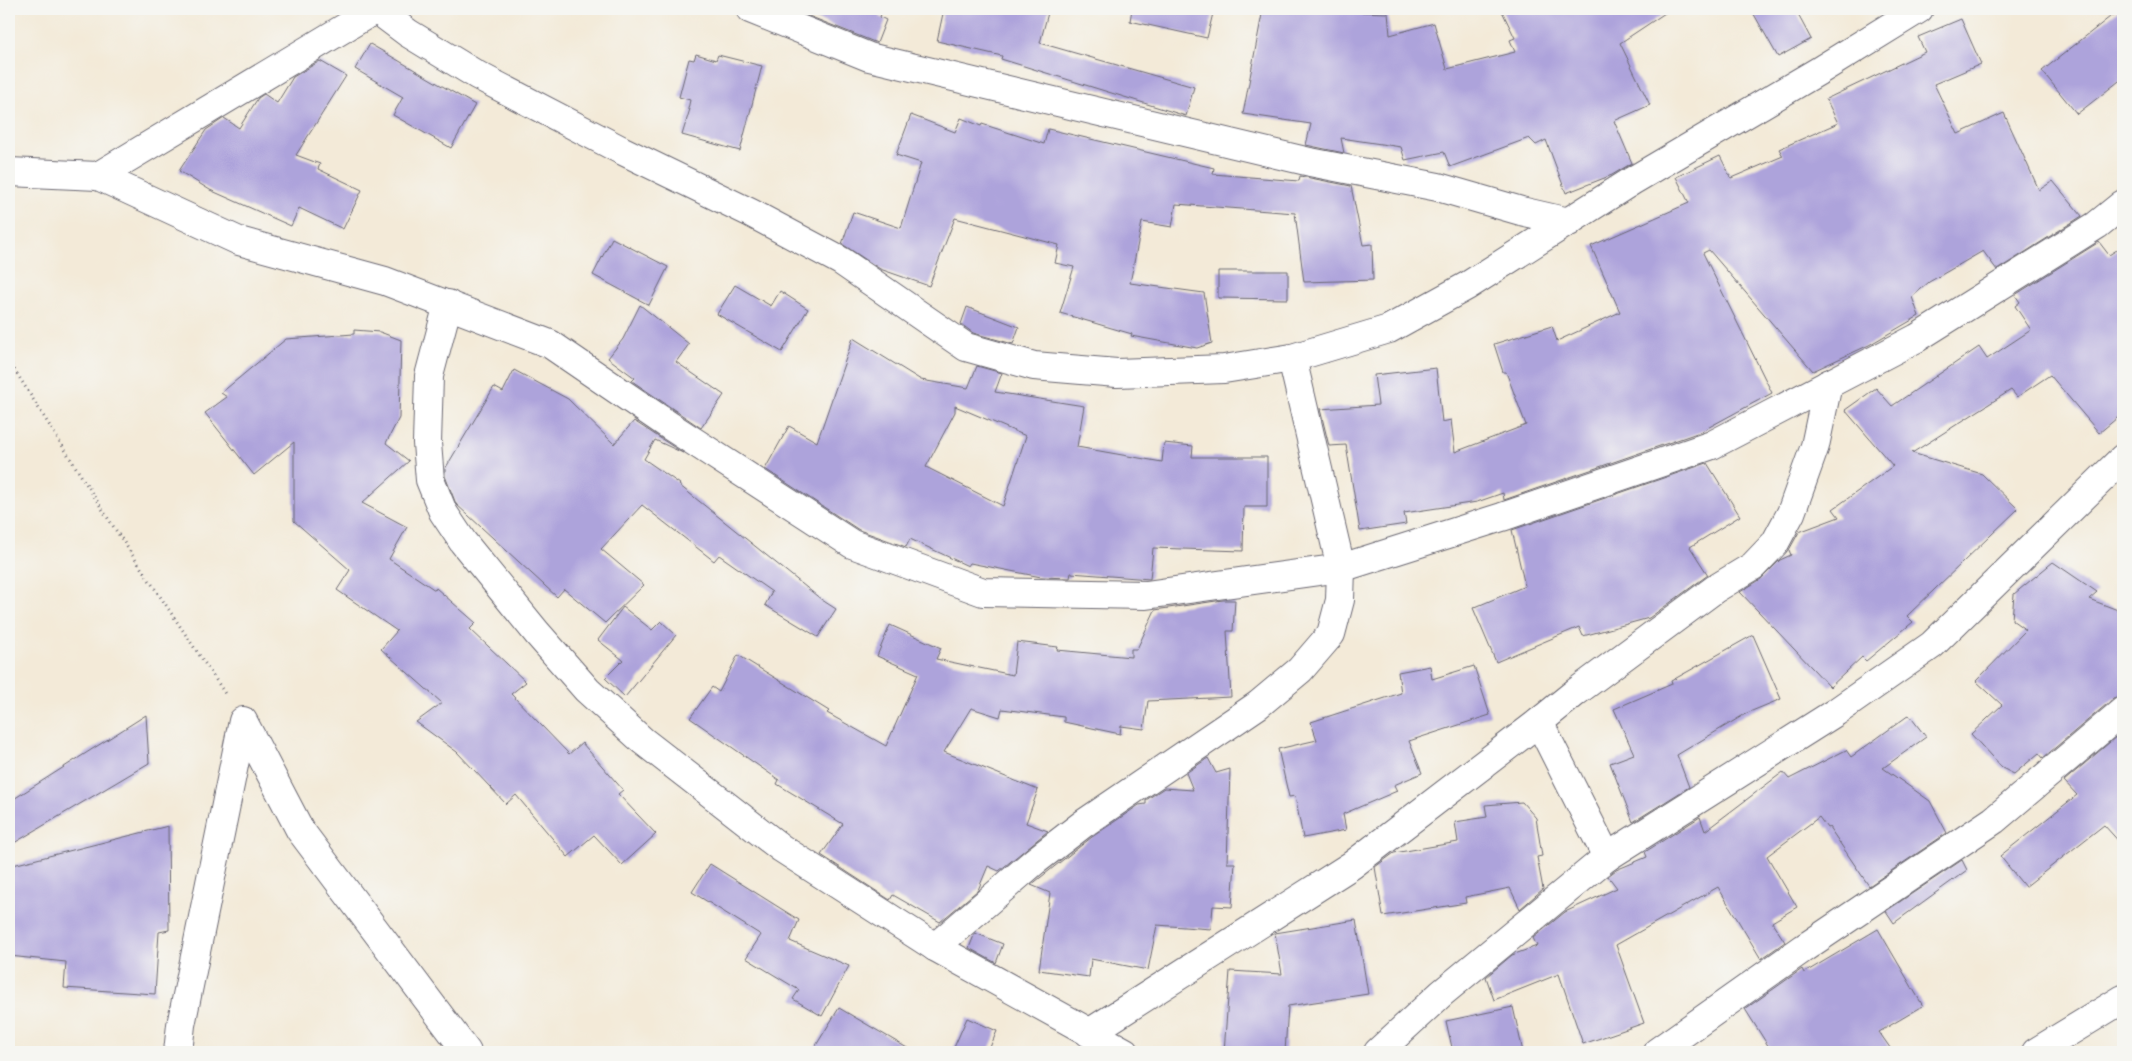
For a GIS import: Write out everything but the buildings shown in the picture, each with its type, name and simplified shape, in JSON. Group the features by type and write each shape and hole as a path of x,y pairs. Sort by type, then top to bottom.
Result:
{"street":[{"path":"98,176 376,9 408,33 477,75 621,150 751,213 841,261 966,347 1034,366 1117,373 1224,369 1292,358 1389,329 1467,286 1919,9"},
{"path":"750,9 870,57 1310,162 1438,187 1521,211 1569,222"},
{"path":"9,172 98,176 239,242 386,281 550,344 670,426 852,544 983,592 1146,596 1342,568 1502,517 1712,444 1917,338 2097,225 2123,204"},
{"path":"448,304 429,376 427,442 430,480 443,512 463,542 537,633 587,690 644,741 781,848 935,947 1125,1052"},
{"path":"935,947 1035,861 1083,824 1258,705 1300,670 1331,634 1340,600 1342,568 1292,358"},
{"path":"1088,1033 1352,865 1599,674 1715,589 1753,566 1775,543 1791,513 1815,446 1828,384"},
{"path":"1378,1052 1442,993 1607,857 1836,712 1932,645 2123,458"},
{"path":"1657,1052 1804,948 1994,820 2123,711"},
{"path":"178,1052 181,1025 243,721"},
{"path":"243,721 300,830 467,1052"},
{"path":"1539,722 1607,857"},
{"path":"2036,1052 2123,999"}],"path":[{"path":"9,361 109,520 243,721"}]}
